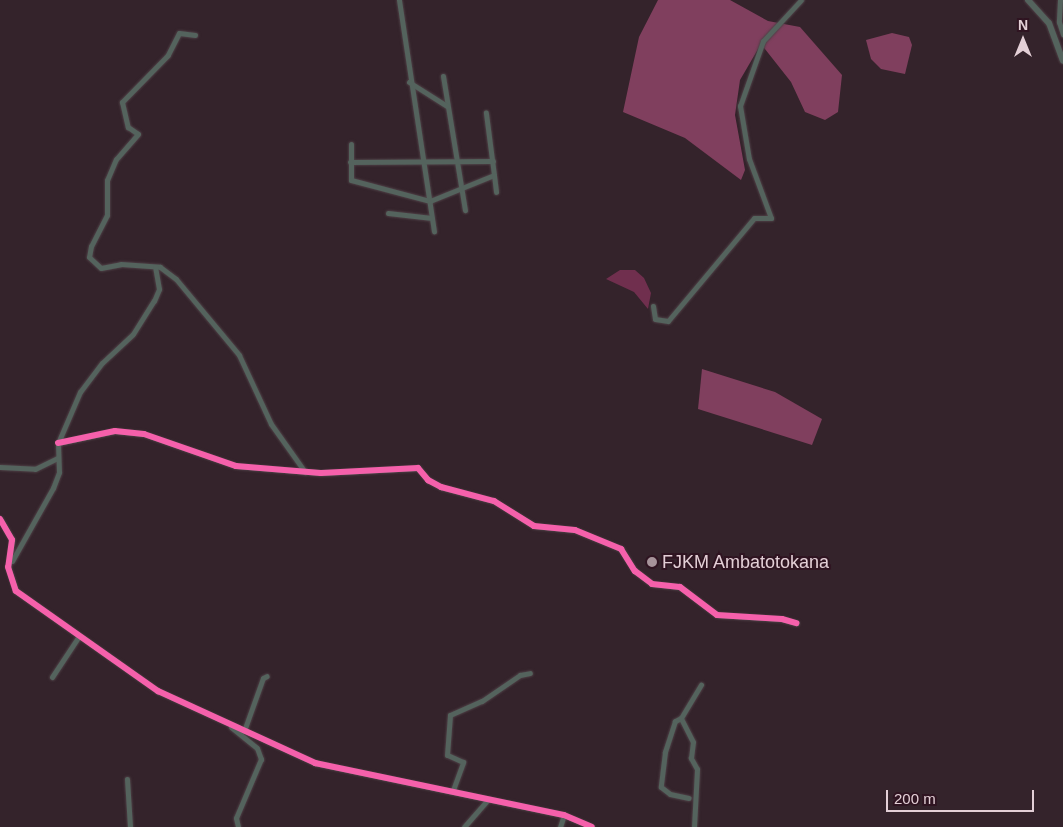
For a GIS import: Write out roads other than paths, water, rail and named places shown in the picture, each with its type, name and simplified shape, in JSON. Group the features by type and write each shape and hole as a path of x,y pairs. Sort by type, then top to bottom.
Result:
{"street":[{"path":"399,0 409,82 434,231"},
{"path":"653,306 655,319 668,321 754,218 771,218 749,160 740,106 763,41 801,0"},
{"path":"1028,0 1049,23 1063,61"},
{"path":"1060,0 1063,34"},
{"path":"1049,23 1061,23"},
{"path":"195,35 179,33 168,55 122,102 128,127 138,134 116,159 107,180 107,215 91,246 89,258 101,268 121,264 155,267 176,279 238,356 271,424 305,472"},
{"path":"443,76 465,210"},
{"path":"409,82 448,106"},
{"path":"486,112 496,192"},
{"path":"350,144 351,180 430,201 462,190 494,175"},
{"path":"350,162 423,164 493,161"},
{"path":"388,213 432,218"},
{"path":"8,568 53,488 59,472 58,443 80,392 102,363 133,334 154,301 159,289 155,267"},
{"path":"58,443 115,431 144,434 236,466 305,472 418,468 434,484 494,501 534,526 575,530 621,549 635,570 652,584 680,587 717,615 782,618 796,624"},
{"path":"0,467 35,469 58,458"},
{"path":"0,519 12,540 8,568 16,591 158,691 230,726 315,763 453,790 564,815 592,827"},
{"path":"52,677 79,636"},
{"path":"453,790 463,762 446,755 450,716 482,701 520,675 530,673"},
{"path":"244,731 261,683 267,676"},
{"path":"689,798 670,794 661,787 664,752 676,721 681,718 701,685"},
{"path":"681,718 693,742 691,758 697,769 694,827"},
{"path":"230,726 260,753 236,818 238,827"},
{"path":"128,779 130,827"},
{"path":"464,827 488,799"},
{"path":"560,827 564,815"}],"place":[{"name":"FJKM Ambatotokana","path":"652,562"}]}
